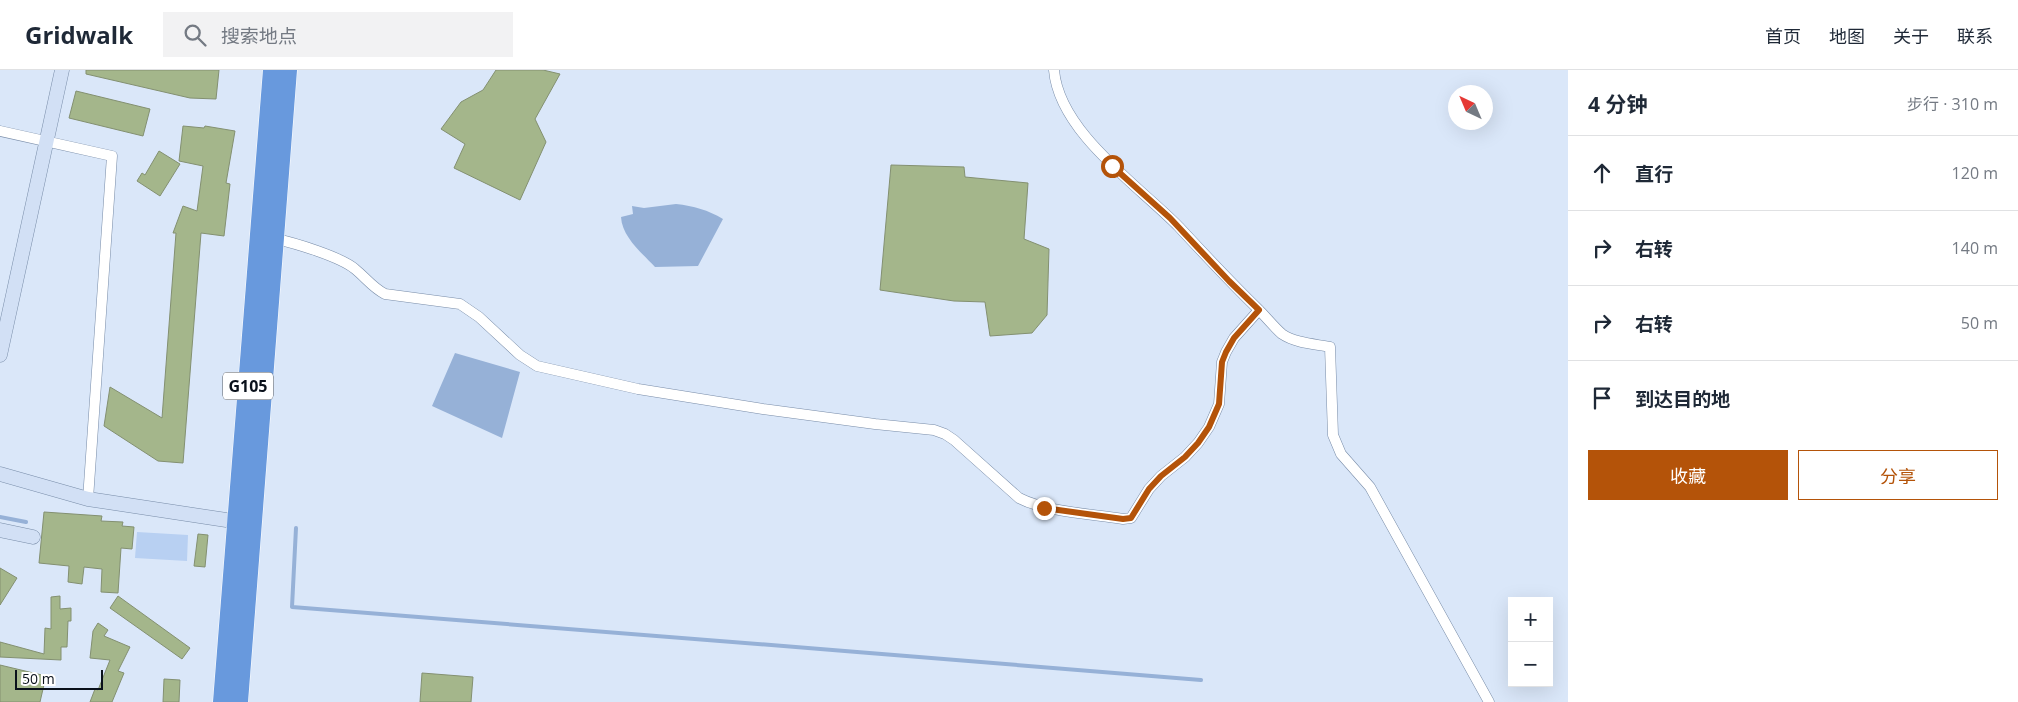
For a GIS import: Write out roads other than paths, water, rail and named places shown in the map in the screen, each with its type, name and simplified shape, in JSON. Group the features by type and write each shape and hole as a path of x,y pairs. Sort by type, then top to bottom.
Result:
{"highway":[{"name":"G105","path":"239,702 245,523 272,70"},
{"name":"G105","path":"222,702 245,523 276,239 288,70"}],"street":[{"path":"0,355 62,70"},
{"path":"1054,70 1055,84 1070,113 1096,150 1170,218 1229,281 1283,334 1290,338 1330,347 1333,435 1341,454 1370,487 1489,702"},
{"path":"0,131 112,156 88,499"},
{"path":"276,239 295,243 343,262 355,269 375,289 385,294 460,304 479,317 520,355 537,366 657,392 763,409 934,430 954,440 1018,498 1044,508 1123,519 1131,518 1149,489 1161,476 1185,457 1209,427 1219,404 1222,362 1226,352 1234,338 1259,310"},
{"path":"0,474 88,499 245,523"},
{"path":"0,530 33,537"}],"waterway":[{"path":"0,517 26,522"},
{"path":"296,528 292,607 1201,680"}]}
